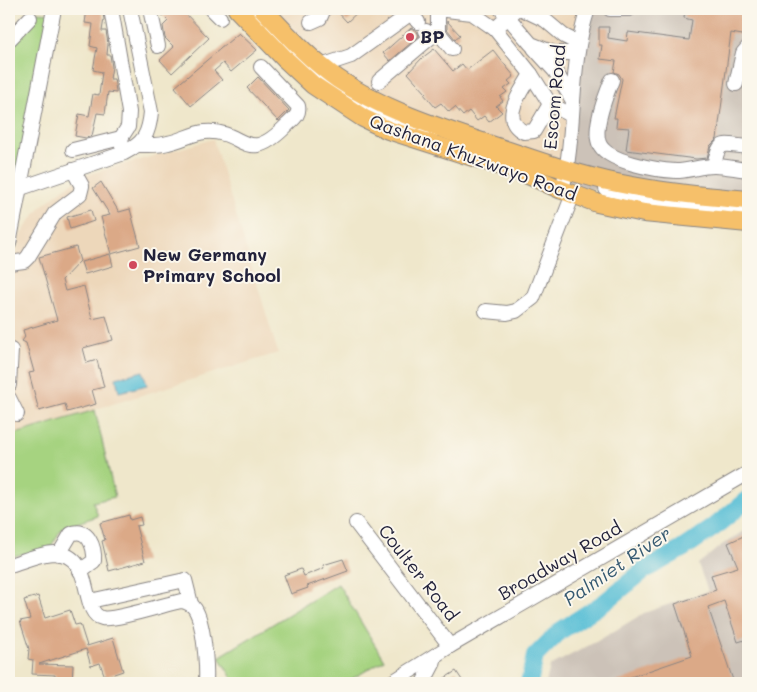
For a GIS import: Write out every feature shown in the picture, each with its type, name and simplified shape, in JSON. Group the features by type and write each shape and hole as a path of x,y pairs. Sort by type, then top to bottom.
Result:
{"main road":[{"name":"Qashana Khuzwayo Road","path":"237,9 313,85 363,118 412,139 526,174 567,183 616,183 657,190 748,200"},
{"name":"Qashana Khuzwayo Road","path":"263,9 300,49 321,66 358,90 419,121 567,183 596,202 644,213 748,223"}],"street":[{"path":"9,244 14,190 54,9"},
{"path":"73,150 121,138 128,127 129,112 111,9"},
{"path":"150,9 158,46"},
{"path":"252,9 319,76 367,108 428,134 567,183 636,196 748,212"},
{"path":"379,81 436,9 471,11 495,29 531,74 550,104 571,115"},
{"name":"Escom Road","path":"486,311 506,313 516,311 533,298 567,183 572,99 578,48 588,9"},
{"path":"610,9 629,9"},
{"path":"14,190 124,153 138,145 148,132 150,112 134,10"},
{"path":"517,10 545,20 578,48"},
{"path":"495,29 517,10"},
{"path":"517,10 530,44 555,71 572,99"},
{"path":"311,22 320,18 323,11"},
{"path":"9,40 30,18"},
{"path":"321,66 351,56 423,24"},
{"path":"423,24 452,49"},
{"path":"530,44 554,53 578,48"},
{"path":"736,84 743,53 748,47"},
{"path":"138,145 169,143 202,132 221,133 244,144 266,143 275,137 298,114 298,106 261,67"},
{"path":"531,74 512,108 514,125 524,132 534,131 550,104"},
{"path":"612,80 601,106 598,133 600,145 607,153 624,162 674,171 714,166 748,170"},
{"path":"121,138 124,153"},
{"path":"714,166 717,151 721,146 748,147"},
{"path":"9,263 24,261 55,213 80,194 82,186 73,170"},
{"path":"9,385 11,350"},
{"path":"9,398 17,414"},
{"name":"Broadway Road","path":"392,683 450,646 748,473"},
{"name":"Coulter Road","path":"356,523 450,646"},
{"path":"55,554 71,534 77,532 85,534 92,544 94,561 80,570"},
{"path":"9,565 55,554 75,562 80,570 93,612 105,619 181,601 191,604"},
{"path":"90,601 185,580 191,604 198,617 206,653 206,683"},
{"path":"423,683 435,656"}],"shaded area":[{"path":"238,9 588,9 564,183 412,137"},
{"path":"588,9 748,9 748,212 623,196 564,183"},
{"name":"New Germany Primary School","path":"213,139 278,353 9,436 9,295 20,236 32,218 43,205 83,176"},
{"path":"748,528 748,683 546,683 550,666 601,639 644,613 708,591 698,564"}],"green space":[{"path":"38,12 53,13 21,188 9,192 9,40 30,17"},
{"path":"95,410 115,497 93,502 98,516 62,528 50,548 9,557 9,436"},
{"path":"338,584 384,660 345,683 235,683 219,657"}],"water":[{"path":"143,371 147,385 119,392 116,378"}],"building":[{"path":"87,9 102,9 104,19 102,31 106,31 107,55 110,55 112,67 110,79 114,79 116,93 108,92 105,114 97,113 92,136 86,138 75,136 79,114 89,116 93,94 99,95 102,72 93,70 97,48 90,46 93,24 85,23"},
{"path":"159,9 181,9 209,38 172,73 160,60 174,47 165,38 163,26 168,21 160,13"},
{"path":"335,9 361,9 347,22"},
{"path":"685,9 715,9 748,13 748,36 731,33 717,139 710,146 707,158 696,159 626,150 629,128 616,127 617,118 614,118 622,79 619,74 614,72 616,61 600,59 602,45 599,45 599,27 609,27 608,38 627,41 628,32 689,40 692,20 684,18"},
{"path":"447,21 460,35 455,39 447,29"},
{"path":"411,28 417,31 419,36 390,61 383,53"},
{"path":"239,33 257,50 231,72 223,63 214,71 222,80 191,106 175,87"},
{"path":"434,49 453,71 462,64 467,70 493,50 514,76 508,81 511,84 504,89 507,92 500,97 503,101 496,106 502,112 489,122 484,116 477,121 469,111 463,116 455,107 449,112 441,103 435,107 424,94 426,93 408,73 422,58"},
{"path":"258,77 289,110 278,121 247,88"},
{"path":"101,182 119,212 130,209 140,246 111,254 101,217 110,215 93,188"},
{"path":"91,210 94,221 70,229 67,217"},
{"path":"76,247 80,261 62,280 65,291 84,286 92,319 106,316 113,340 83,348 87,363 97,360 104,387 92,390 96,404 67,412 65,404 39,411 29,373 34,372 26,343 22,341 25,337 23,330 57,320 39,257"},
{"path":"110,254 113,266 85,274 81,262"},
{"path":"129,515 130,520 140,517 142,525 136,526 145,561 109,571 102,541 105,540 100,523"},
{"path":"748,534 748,639 738,642 724,601 708,607 734,683 616,683 692,656 675,604 716,590 711,575 738,567 728,543"},
{"path":"343,559 348,571 291,594 284,575 301,569 304,576 324,568 323,565"},
{"path":"38,596 45,618 70,610 75,625 80,624 87,646 113,638 123,671 105,677 100,663 91,666 86,649 39,664 73,665 72,683 56,683 55,675 32,674 33,660 28,659 29,649 20,621 30,619 24,600"},
{"path":"456,671 464,683 437,683"}],"waterway":[{"name":"Palmiet River","path":"529,683 535,656 560,631 605,602 643,571 682,549 713,528 748,499"}],"place":[{"name":"BP","path":"410,37"},
{"name":"New Germany Primary School","path":"133,265"}]}
